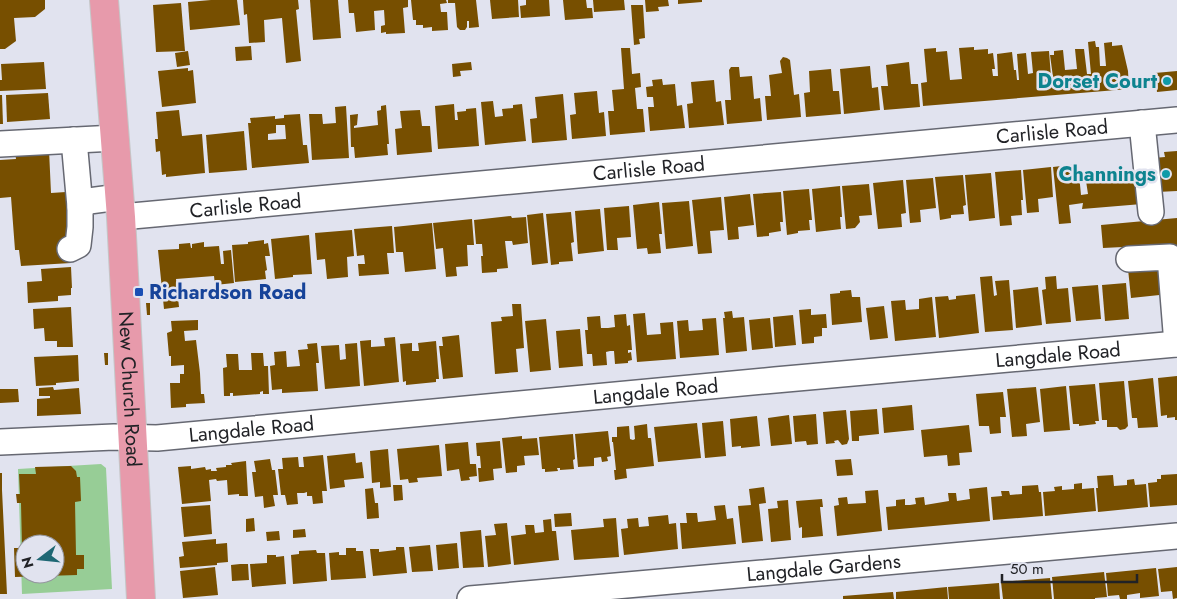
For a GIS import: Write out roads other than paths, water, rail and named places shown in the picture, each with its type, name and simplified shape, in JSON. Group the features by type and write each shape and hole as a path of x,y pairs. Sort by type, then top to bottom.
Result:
{"main road":[{"name":"New Church Road","path":"104,0 120,207 142,599"}],"street":[{"name":"Carlisle Road","path":"80,208 90,201 120,207 1177,120"},
{"path":"1142,123 1150,212"},
{"path":"0,144 115,138"},
{"path":"70,250 78,245 80,227 74,140"},
{"path":"1128,259 1170,257 1177,344"},
{"name":"Langdale Road","path":"133,438 167,438 1177,344"},
{"path":"0,442 114,437 133,438"},
{"name":"Langdale Gardens","path":"470,599 1177,536"}],"place":[{"name":"Dorset Court","path":"1167,81"},
{"name":"Channings","path":"1166,174"},
{"name":"Richardson Road","path":"139,292"}]}
